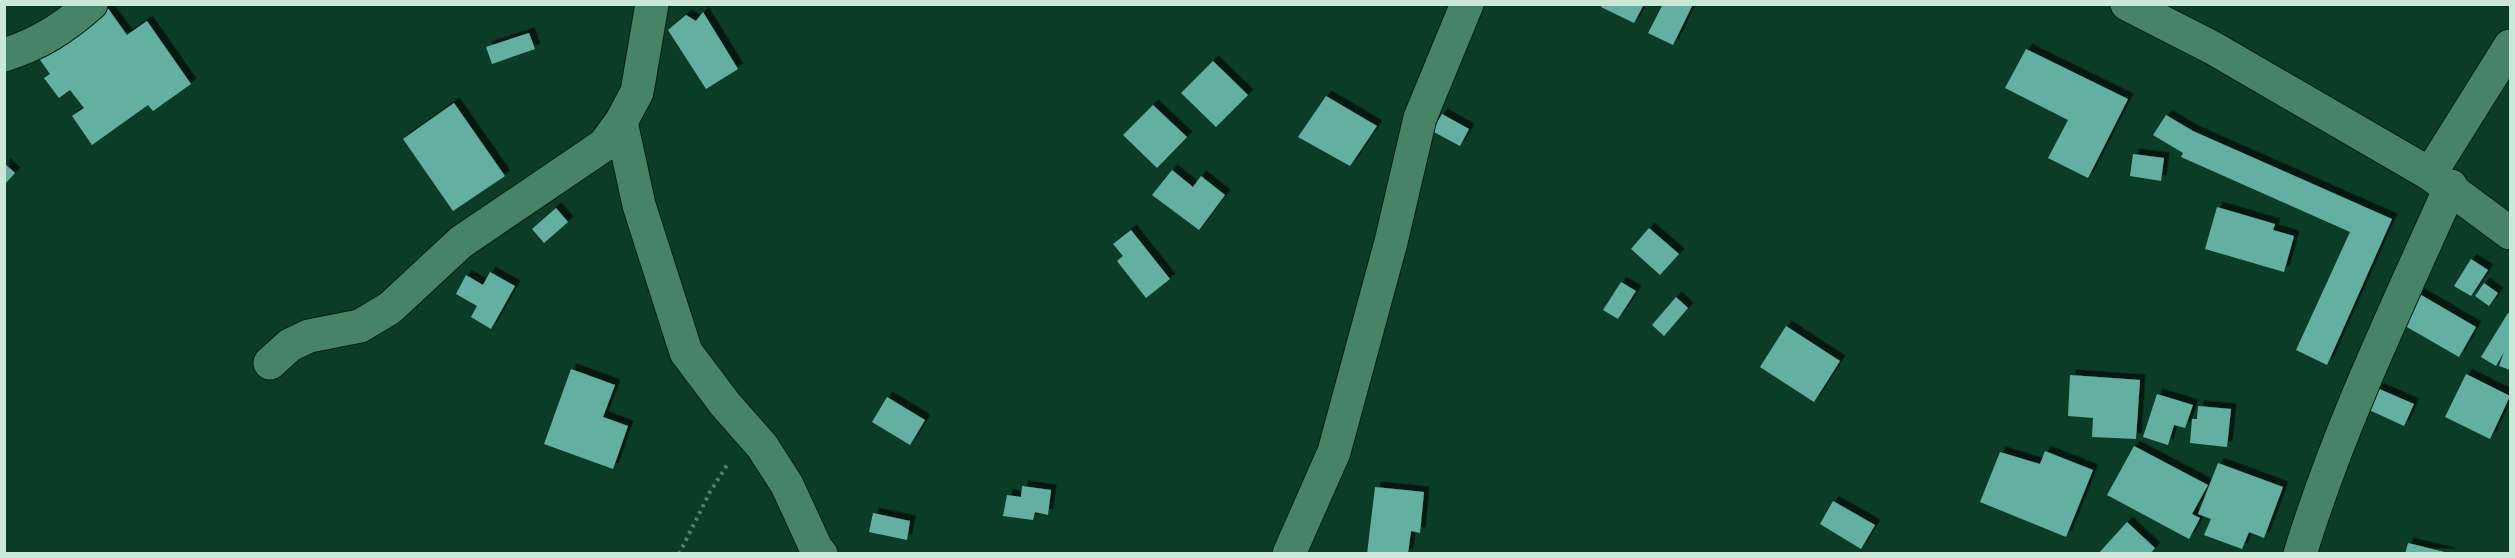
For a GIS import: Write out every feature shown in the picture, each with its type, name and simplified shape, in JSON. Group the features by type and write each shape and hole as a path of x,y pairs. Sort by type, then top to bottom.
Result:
{"street":[{"path":"4,55 21,50 64,28 91,4"},
{"path":"270,363 290,345 309,336 360,326 390,308 461,242 604,145 621,122 636,92 652,4"},
{"path":"1289,554 1334,452 1391,242 1420,118 1467,4"},
{"path":"2127,4 2213,48 2440,180 2511,232"},
{"path":"2300,554 2317,500 2440,180 2511,46"},
{"path":"621,122 639,205 686,352 787,485 816,548 821,554"}],"path":[{"path":"679,554 710,492 749,432"}],"building":[{"path":"1603,4 1644,4 1634,23 1601,7"},
{"path":"1663,4 1693,4 1673,45 1648,33"},
{"path":"107,7 127,35 147,21 191,84 153,111 148,105 92,145 72,116 84,108 70,90 59,98 44,78 50,74 38,57"},
{"path":"703,12 738,69 706,89 668,30 686,15 696,21"},
{"path":"529,33 535,49 492,64 486,47"},
{"path":"2026,49 2128,99 2088,178 2048,158 2068,120 2005,88"},
{"path":"1213,61 1248,95 1216,127 1181,93"},
{"path":"1326,96 1377,126 1350,166 1298,137"},
{"path":"454,103 505,176 453,211 403,139"},
{"path":"1153,105 1187,137 1157,168 1123,135"},
{"path":"1442,114 1469,129 1460,146 1432,131"},
{"path":"2166,115 2193,131 2392,219 2327,365 2296,350 2350,232 2181,157 2183,153 2153,135"},
{"path":"2133,154 2164,158 2161,181 2130,176"},
{"path":"4,163 15,173 4,185"},
{"path":"1172,170 1193,187 1201,176 1225,195 1199,230 1152,195"},
{"path":"2217,207 2275,224 2273,230 2294,236 2284,272 2205,249"},
{"path":"556,208 568,222 544,243 532,229"},
{"path":"1649,228 1679,254 1660,275 1631,249"},
{"path":"1131,230 1170,279 1146,298 1117,261 1123,256 1113,244"},
{"path":"2471,259 2488,270 2471,296 2454,286"},
{"path":"490,272 515,286 491,329 471,317 477,306 456,294 466,275 483,285"},
{"path":"1621,282 1636,291 1618,319 1603,310"},
{"path":"2484,283 2498,293 2489,306 2475,296"},
{"path":"2411,289 2476,327 2459,357 2393,319"},
{"path":"1676,297 1688,308 1664,336 1652,325"},
{"path":"2508,313 2510,314 2510,370 2499,366 2504,352 2496,366 2481,357"},
{"path":"1786,326 1840,361 1814,402 1760,367"},
{"path":"571,369 615,385 603,417 628,426 613,469 544,444"},
{"path":"2466,374 2510,396 2490,439 2445,417"},
{"path":"2070,375 2140,380 2136,439 2092,437 2093,418 2068,416"},
{"path":"2377,388 2414,404 2404,426 2367,409"},
{"path":"2157,394 2193,405 2185,428 2174,425 2168,445 2143,437"},
{"path":"887,397 925,420 910,445 872,422"},
{"path":"2198,406 2231,409 2227,447 2190,443 2192,419 2197,419"},
{"path":"2134,446 2208,485 2192,514 2200,518 2189,539 2107,495"},
{"path":"2045,451 2093,470 2066,537 1980,502 2000,452 2040,464"},
{"path":"2218,463 2283,487 2264,538 2249,532 2242,549 2204,535 2211,519 2198,514"},
{"path":"1022,486 1051,490 1048,515 1035,512 1033,520 1003,516 1007,495 1021,497"},
{"path":"1375,487 1424,492 1420,533 1411,531 1408,554 1367,554"},
{"path":"1833,501 1875,525 1861,549 1820,524"},
{"path":"873,513 910,521 907,540 869,532"},
{"path":"2127,522 2155,548 2150,554 2098,554"},
{"path":"2408,543 2449,553 2449,554 2405,554"}]}
